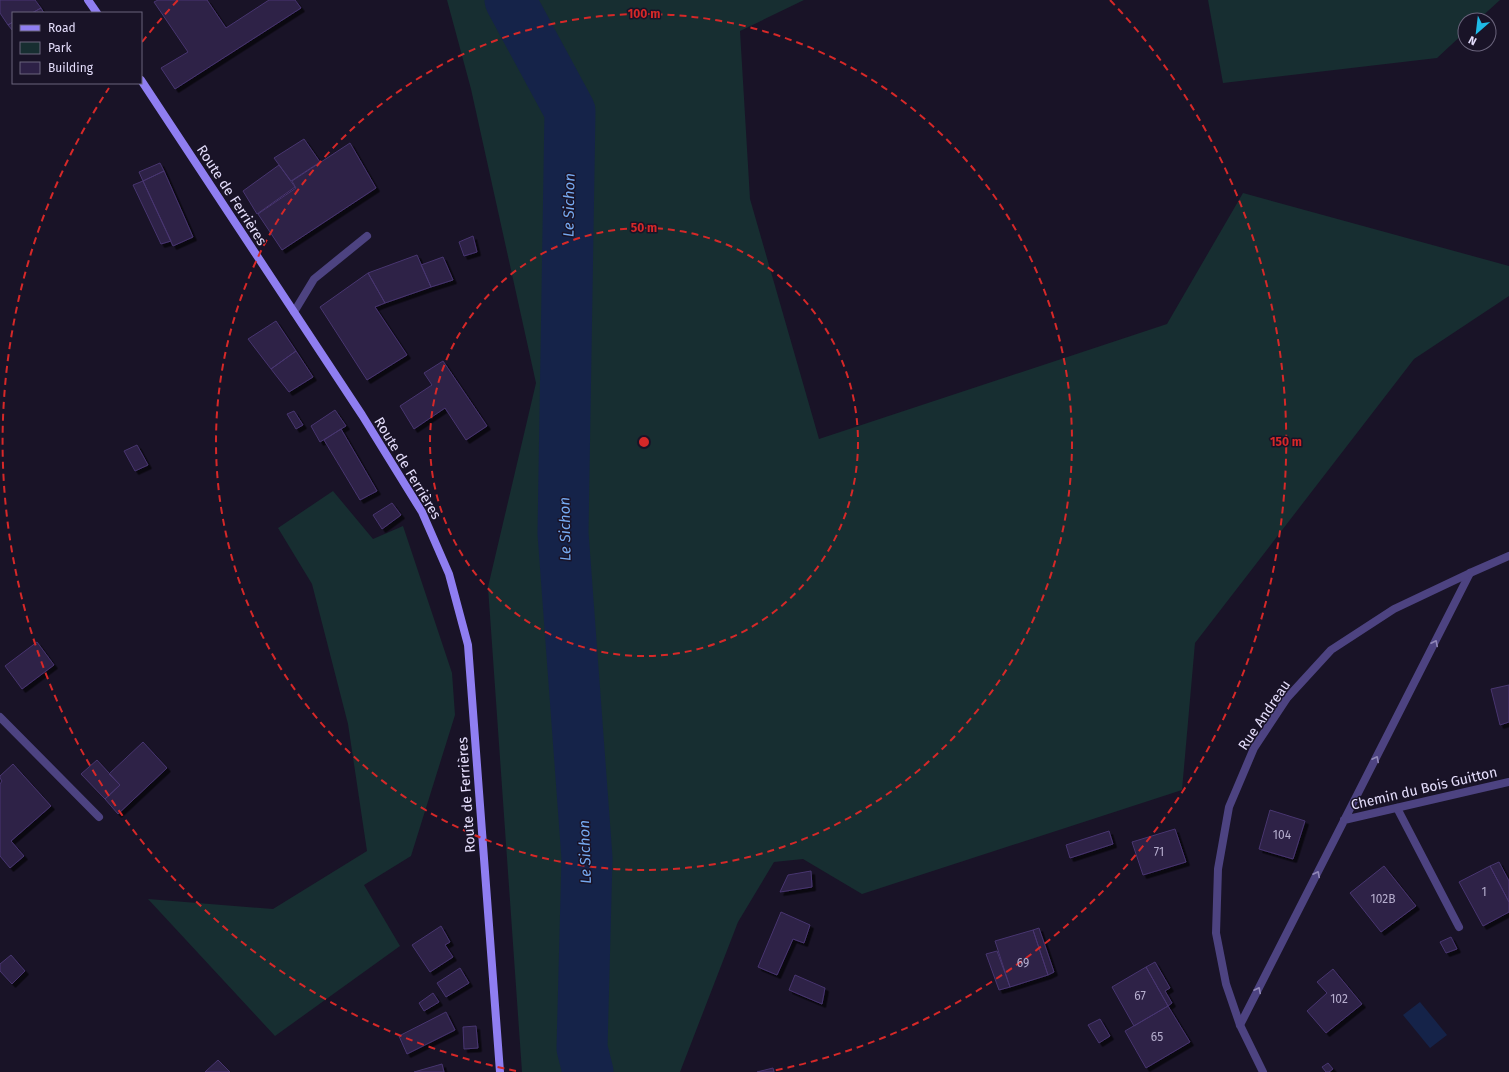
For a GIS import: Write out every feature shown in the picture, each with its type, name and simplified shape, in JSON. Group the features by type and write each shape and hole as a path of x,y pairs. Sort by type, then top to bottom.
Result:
{"main road":[{"path":"88,0 96,12"},
{"name":"Route de Ferrières","path":"142,82 362,414 422,512 451,581 468,645 500,1072"}],"street":[{"path":"294,312 314,279 367,236"},
{"name":"Rue Andreau","path":"1263,1072 1240,1025 1226,984 1216,932 1218,869 1229,807 1254,748 1287,698 1331,650 1394,609 1509,556"},
{"path":"1240,1025 1470,573"},
{"path":"0,717 99,817"},
{"name":"Chemin du Bois Guitton","path":"1344,820 1509,782"},
{"path":"1396,808 1458,927"}],"green space":[{"path":"447,0 804,0 740,31 750,199 819,439 1167,324 1243,193 1509,266 1509,296 1414,359 1195,643 1182,790 862,894 803,859 774,862 738,922 680,1072 522,1072 488,587 536,383 471,89"},
{"path":"1208,0 1500,0 1487,12 1457,12 1457,39 1437,58 1223,83"},
{"path":"333,491 373,539 403,526 452,673 455,715 411,856 364,885 400,946 275,1036 148,899 273,909 367,851 348,724 312,584 278,528"}],"water":[{"path":"1420,1002 1447,1035 1430,1048 1403,1015"}],"building":[{"path":"0,0 35,0 41,8 34,12 12,12 12,23 8,25 0,13"},
{"path":"158,0 207,0 226,28 269,0 295,0 301,8 175,89 161,68 188,52 154,2"},
{"path":"41,8 43,12 34,12"},
{"path":"12,23 12,30 8,25"},
{"path":"304,139 320,162 291,181 274,158"},
{"path":"350,143 376,188 282,250 258,214 296,188 292,181"},
{"path":"160,163 164,171 143,181 139,172"},
{"path":"279,165 295,187 257,214 243,191"},
{"path":"164,171 193,237 173,246 143,181"},
{"path":"143,181 171,241 161,244 133,185"},
{"path":"473,236 477,252 464,256 459,242"},
{"path":"417,255 431,287 385,303 368,273"},
{"path":"443,257 453,280 431,287 421,265"},
{"path":"368,273 385,303 375,307 407,355 367,380 320,307"},
{"path":"276,321 296,351 271,369 248,339"},
{"path":"296,351 313,377 289,392 271,369"},
{"path":"443,361 487,426 466,440 445,408 414,429 400,406 432,385 424,373"},
{"path":"335,410 346,426 320,442 311,426"},
{"path":"294,411 303,425 296,429 287,414"},
{"path":"341,429 377,491 360,500 324,440"},
{"path":"137,445 148,465 135,471 124,451"},
{"path":"392,503 401,515 382,529 373,515"},
{"path":"37,642 54,665 22,689 5,666"},
{"path":"1509,685 1509,722 1500,725 1491,689"},
{"path":"143,742 167,768 118,814 105,799 120,785 109,774"},
{"path":"97,760 120,785 105,799 81,774"},
{"path":"13,764 51,806 11,841 24,856 10,868 0,856 0,784 2,781 0,776"},
{"path":"1270,810 1305,821 1293,859 1259,849"},
{"path":"1175,829 1186,862 1143,875 1132,842"},
{"path":"1109,831 1113,844 1070,858 1066,845"},
{"path":"1499,862 1509,881 1509,902 1490,866"},
{"path":"1384,866 1416,906 1381,932 1350,893"},
{"path":"1490,866 1509,902 1509,912 1483,926 1459,882"},
{"path":"811,871 812,887 780,892 788,875"},
{"path":"781,912 810,925 804,943 793,939 777,975 758,967"},
{"path":"441,926 450,942 445,945 453,957 430,972 412,945"},
{"path":"1039,928 1054,972 1048,975 1033,930"},
{"path":"1033,930 1048,975 1010,987 995,941"},
{"path":"1451,937 1457,949 1446,953 1440,942"},
{"path":"997,951 1010,987 999,990 986,954"},
{"path":"11,955 25,971 12,984 0,971 0,964"},
{"path":"1155,962 1170,988 1165,991 1172,1003 1168,1006 1146,967"},
{"path":"1146,967 1168,1006 1134,1026 1112,987"},
{"path":"460,968 469,983 446,997 437,983"},
{"path":"1333,969 1362,1004 1326,1033 1307,1011 1327,993 1317,982"},
{"path":"795,975 825,988 822,1004 789,990"},
{"path":"433,993 439,1002 424,1011 419,1003"},
{"path":"1168,1006 1190,1042 1146,1068 1125,1031"},
{"path":"446,1012 455,1030 407,1054 399,1036"},
{"path":"1100,1019 1110,1036 1099,1043 1088,1025"},
{"path":"476,1026 478,1048 464,1049 463,1027"},
{"path":"218,1060 230,1072 205,1072"},
{"path":"1328,1063 1333,1069 1326,1072 1322,1067"},
{"path":"442,1064 444,1072 414,1072"},
{"path":"773,1068 774,1072 757,1072"}],"waterway":[{"name":"Le Sichon","path":"510,0 570,111 563,533 587,858 582,1048 588,1072"}]}
